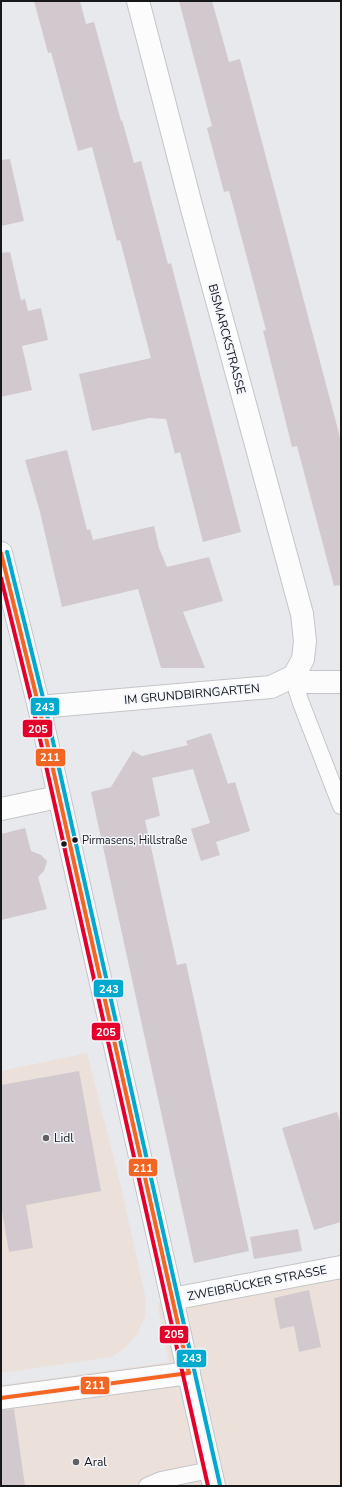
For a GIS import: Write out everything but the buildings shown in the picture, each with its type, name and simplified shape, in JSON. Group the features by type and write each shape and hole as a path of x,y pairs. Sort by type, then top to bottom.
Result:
{"street":[{"name":"BISMARCKSTRASSE","path":"138,1 191,205 302,614 305,641 303,659 294,676"},
{"name":"ZWEIBRÜCKER STRASSE","path":"1,553 39,707 212,1478"},
{"path":"294,676 306,682 341,682"},
{"name":"IM GRUNDBIRNGARTEN","path":"39,707 271,687 294,676"},
{"path":"1,809 58,797"},
{"name":"ZWEIBRÜCKER STRASSE","path":"172,1299 341,1267"},
{"path":"1,1398 189,1373"}],"lane":[{"path":"294,676 295,685 301,703 341,806"},
{"path":"147,1486 161,1480 212,1478"}],"shaded area":[{"path":"87,1053 121,1187 146,1300 145,1317 137,1334 126,1347 112,1357 1,1373 1,1071"},
{"path":"341,1269 341,1486 1,1486 1,1385 169,1362 157,1303"}],"transit line":[{"name":"243","path":"7,552 45,706 220,1485"},
{"name":"211","path":"1,553 39,707 189,1373"},
{"name":"205","path":"1,578 33,708 208,1486"},
{"name":"211","path":"1,1398 189,1373"}],"place":[{"name":"Pirmasens, Hillstraße","path":"75,840"},
{"name":"Lidl","path":"46,1138"},
{"name":"Aral","path":"76,1462"}]}
